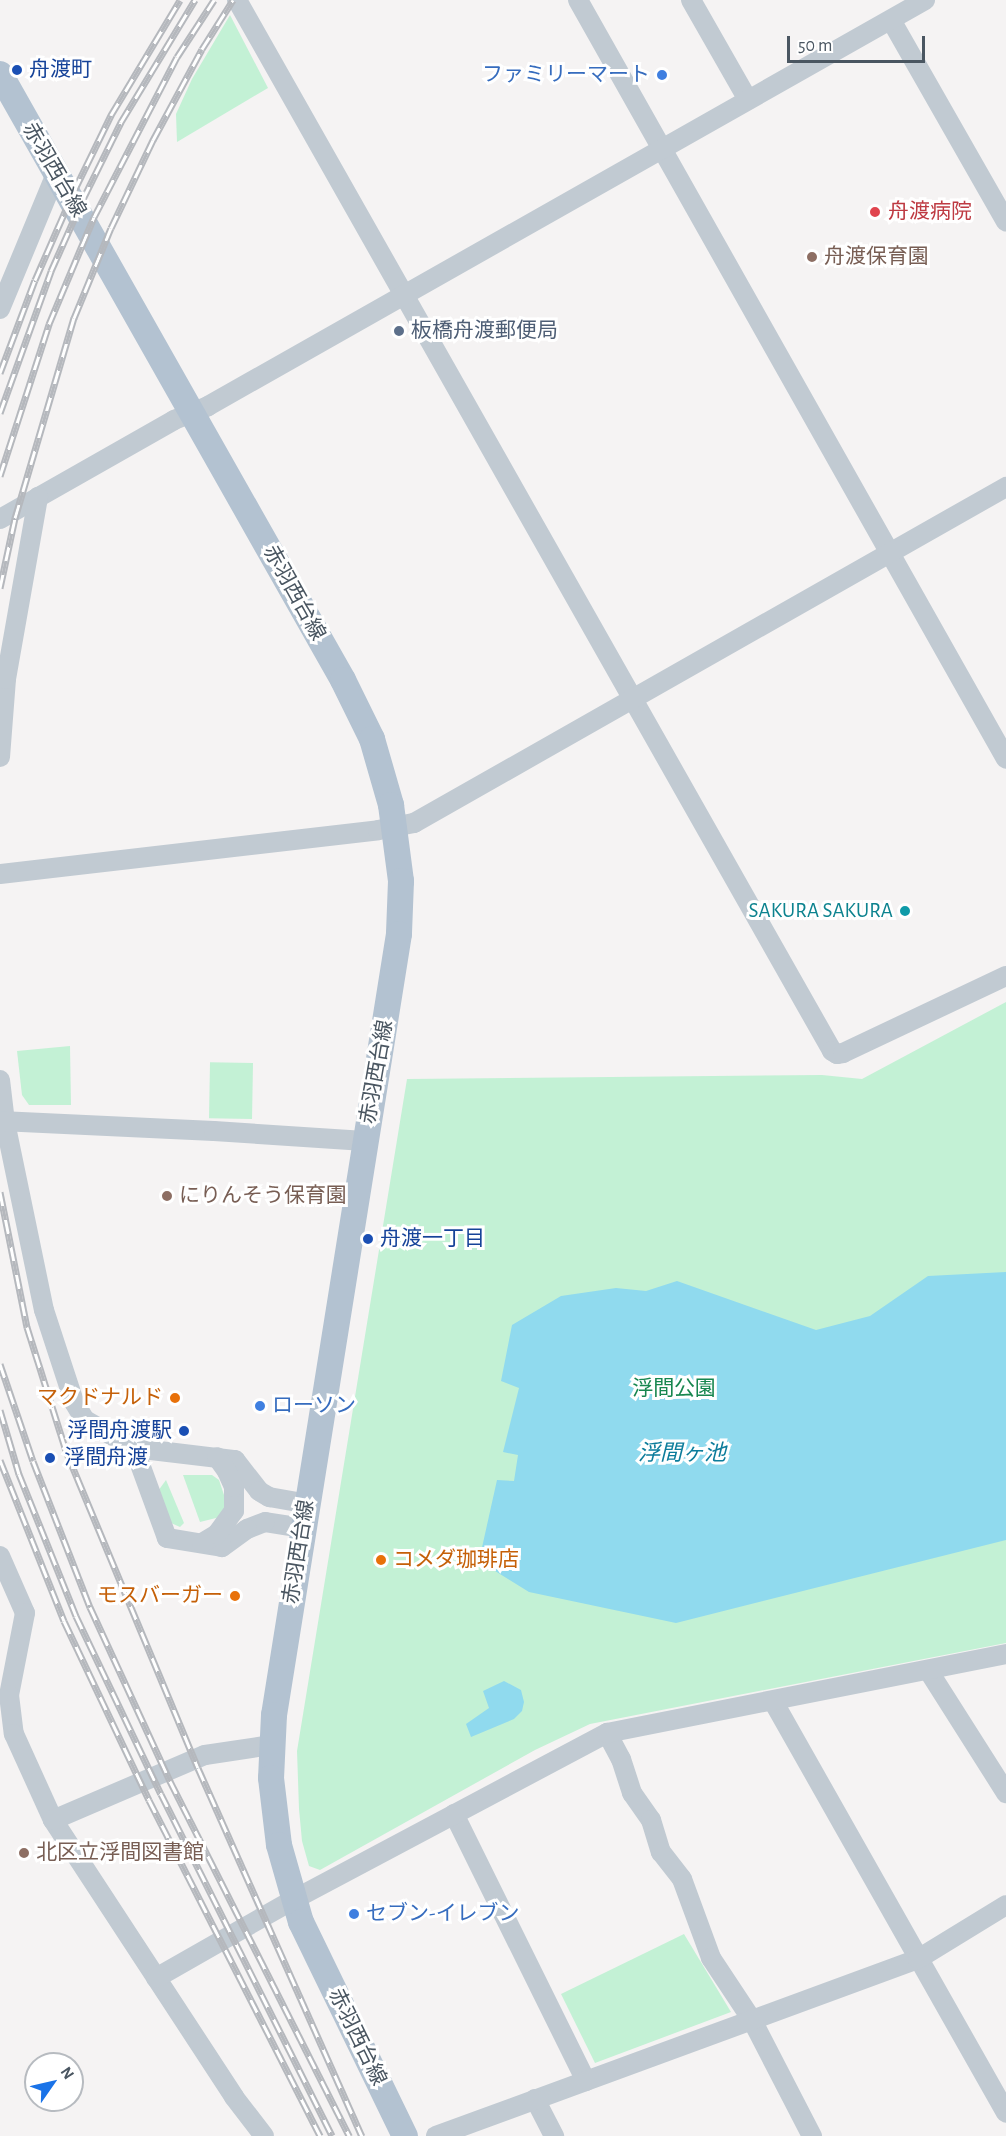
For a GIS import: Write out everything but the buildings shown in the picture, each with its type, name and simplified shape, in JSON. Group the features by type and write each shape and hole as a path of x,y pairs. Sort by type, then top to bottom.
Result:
{"main road":[{"name":"赤羽西台線","path":"0,74 358,709 383,771 395,828 401,881 399,934 305,1516 271,1745 273,1812 293,1900 405,2136"}],"street":[{"path":"237,0 831,1051 837,1054 843,1053 1006,976"},
{"path":"578,0 1006,759"},
{"path":"691,0 748,100"},
{"path":"0,519 174,420 193,413 925,0"},
{"path":"891,20 1006,222"},
{"path":"0,309 56,174"},
{"path":"0,874 395,828 414,823 1006,487"},
{"path":"0,757 6,678 38,497"},
{"path":"0,1080 2,1121 44,1310 74,1402 85,1420 135,1448 235,1460 252,1484 269,1497 305,1516"},
{"path":"2,1121 365,1141"},
{"path":"135,1448 167,1538 222,1546 247,1529 265,1522 305,1516"},
{"path":"202,1543 217,1534 234,1511 234,1487 217,1457"},
{"path":"0,1556 25,1613 9,1695 14,1734 53,1820 234,2097 264,2136"},
{"path":"156,1978 293,1900 607,1733 1006,1654"},
{"path":"928,1670 1006,1793"},
{"path":"773,1701 1006,2113"},
{"path":"607,1733 621,1759 632,1793 651,1820 661,1852 682,1879 711,1958 752,2020 812,2136"},
{"path":"53,1820 205,1755 271,1745"},
{"path":"454,1814 586,2081"},
{"path":"436,2136 918,1959 1006,1905"},
{"path":"536,2099 554,2136"}],"green space":[{"path":"230,15 268,88 177,142 176,114 192,79"},
{"name":"浮間公園","path":"1006,1002 1006,1643 590,1724 535,1750 320,1870 309,1866 302,1841 297,1751 407,1079 822,1075 862,1079"},
{"path":"70,1046 71,1105 29,1105 22,1095 17,1051"},
{"path":"210,1062 253,1063 252,1119 209,1118"},
{"path":"183,1475 212,1475 219,1480 227,1504 220,1517 200,1522"},
{"path":"166,1480 184,1523 180,1527 171,1523 158,1491"},
{"path":"684,1934 731,2012 595,2063 561,1994"}],"water":[{"name":"浮間ヶ池","path":"1006,1272 1006,1540 676,1623 529,1592 479,1561 497,1480 514,1481 518,1455 503,1452 519,1388 501,1381 512,1325 561,1296 616,1288 646,1291 677,1281 816,1330 870,1316 928,1276"},
{"path":"504,1681 521,1690 524,1702 522,1711 514,1719 471,1737 466,1724 489,1708 483,1691"}],"railway":[{"path":"0,373 35,280 74,191 111,115 180,0"},
{"path":"0,413 51,271 83,199 121,122 195,0"},
{"path":"0,476 49,324 94,217 177,57 214,0"},
{"path":"0,588 15,518 74,318 111,228 153,140 202,49 233,0"},
{"path":"0,1192 27,1327 66,1451 198,1768 362,2136"},
{"path":"0,1364 33,1461 90,1607 170,1781 349,2136"},
{"path":"0,1410 19,1474 76,1616 161,1794 332,2136"},
{"path":"0,1460 64,1621 149,1800 320,2136"}],"place":[{"name":"舟渡町","path":"17,70"},
{"name":"ファミリーマート","path":"662,75"},
{"name":"舟渡病院","path":"875,212"},
{"name":"舟渡保育園","path":"812,257"},
{"name":"板橋舟渡郵便局","path":"399,331"},
{"name":"SAKURA SAKURA","path":"905,911"},
{"name":"にりんそう保育園","path":"167,1196"},
{"name":"舟渡一丁目","path":"368,1239"},
{"name":"マクドナルド","path":"175,1398"},
{"name":"ローソン","path":"260,1406"},
{"name":"浮間舟渡駅","path":"184,1431"},
{"name":"浮間舟渡","path":"50,1458"},
{"name":"コメダ珈琲店","path":"381,1560"},
{"name":"モスバーガー","path":"235,1596"},
{"name":"北区立浮間図書館","path":"24,1853"},
{"name":"セブン-イレブン","path":"354,1914"}]}
